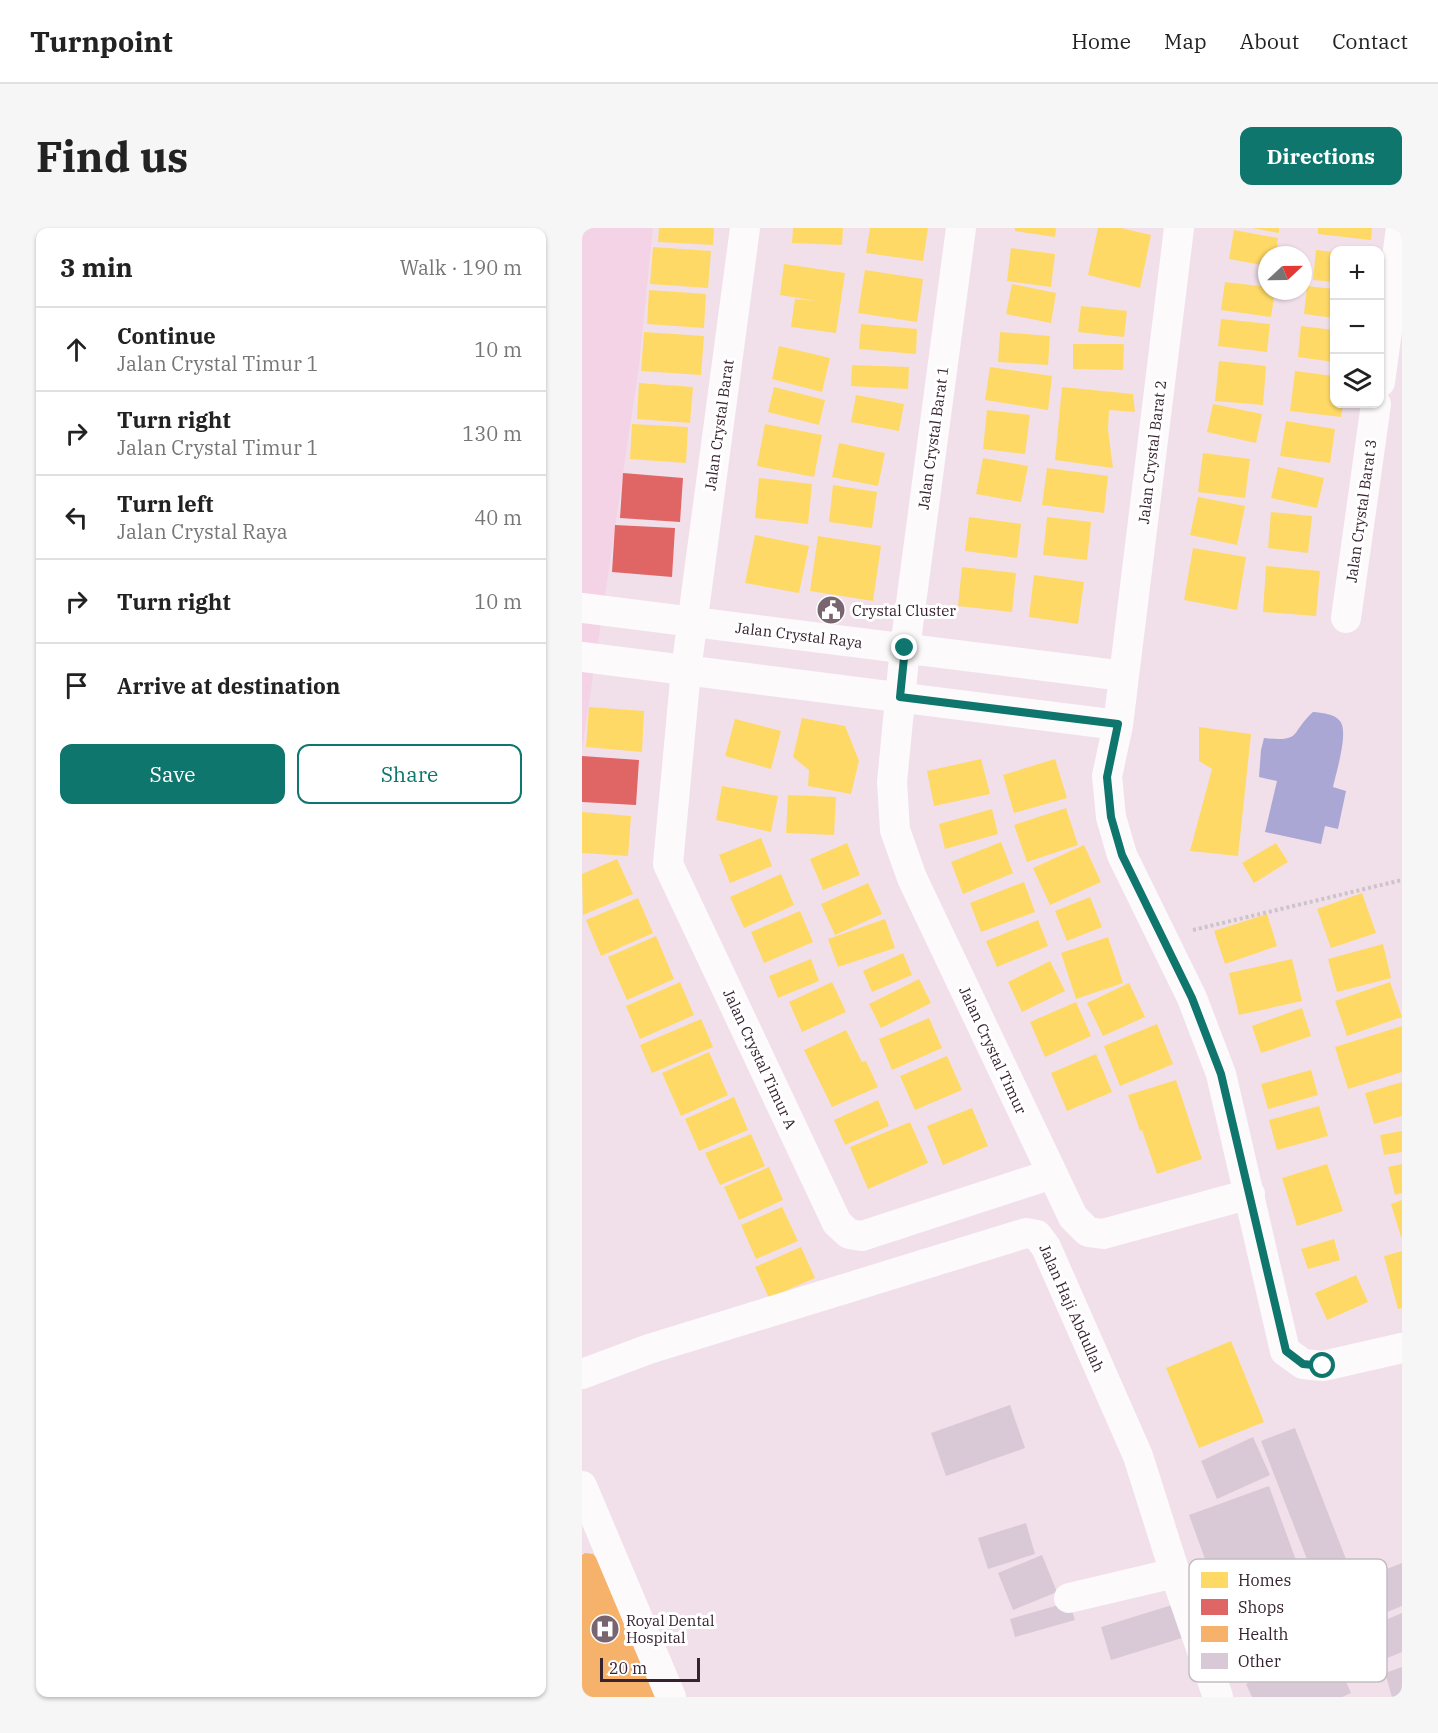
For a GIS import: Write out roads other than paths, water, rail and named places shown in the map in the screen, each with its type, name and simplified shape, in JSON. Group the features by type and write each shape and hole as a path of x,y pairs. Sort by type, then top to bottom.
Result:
{"street":[{"name":"Jalan Crystal Barat","path":"686,670 745,228"},
{"name":"Jalan Crystal Barat 1","path":"900,697 961,228"},
{"name":"Jalan Crystal Barat 2","path":"1179,228 1118,724 1107,777 1111,817 1122,855 1192,998 1221,1074 1286,1351 1303,1364 1323,1366 1402,1348"},
{"path":"1384,354 1401,228"},
{"name":"Jalan Crystal Barat 3","path":"1346,618 1375,408"},
{"name":"Jalan Crystal Raya","path":"582,608 1124,676"},
{"path":"582,657 1118,724"},
{"name":"Jalan Crystal Timur A","path":"686,670 668,864 837,1223 849,1234 862,1236 1052,1174"},
{"name":"Jalan Crystal Timur","path":"900,697 892,782 895,830 912,878 1072,1217 1088,1232 1103,1234 1250,1194"},
{"name":"Jalan Haji Abdullah","path":"582,1374 660,1345 1026,1233 1037,1235 1046,1246 1138,1456 1189,1613"},
{"path":"582,1486 671,1697"},
{"path":"1069,1598 1175,1573"},
{"name":"Jalan Haji Abdullah","path":"1213,1682 1218,1697"}],"water":[{"path":"1313,712 1337,718 1342,726 1343,734 1333,787 1346,791 1338,829 1325,826 1321,844 1265,832 1277,781 1259,777 1264,738 1285,739 1294,735"}],"place":[{"name":"Crystal Cluster","path":"831,610"},
{"name":"Royal Dental Hospital","path":"605,1629"}]}
